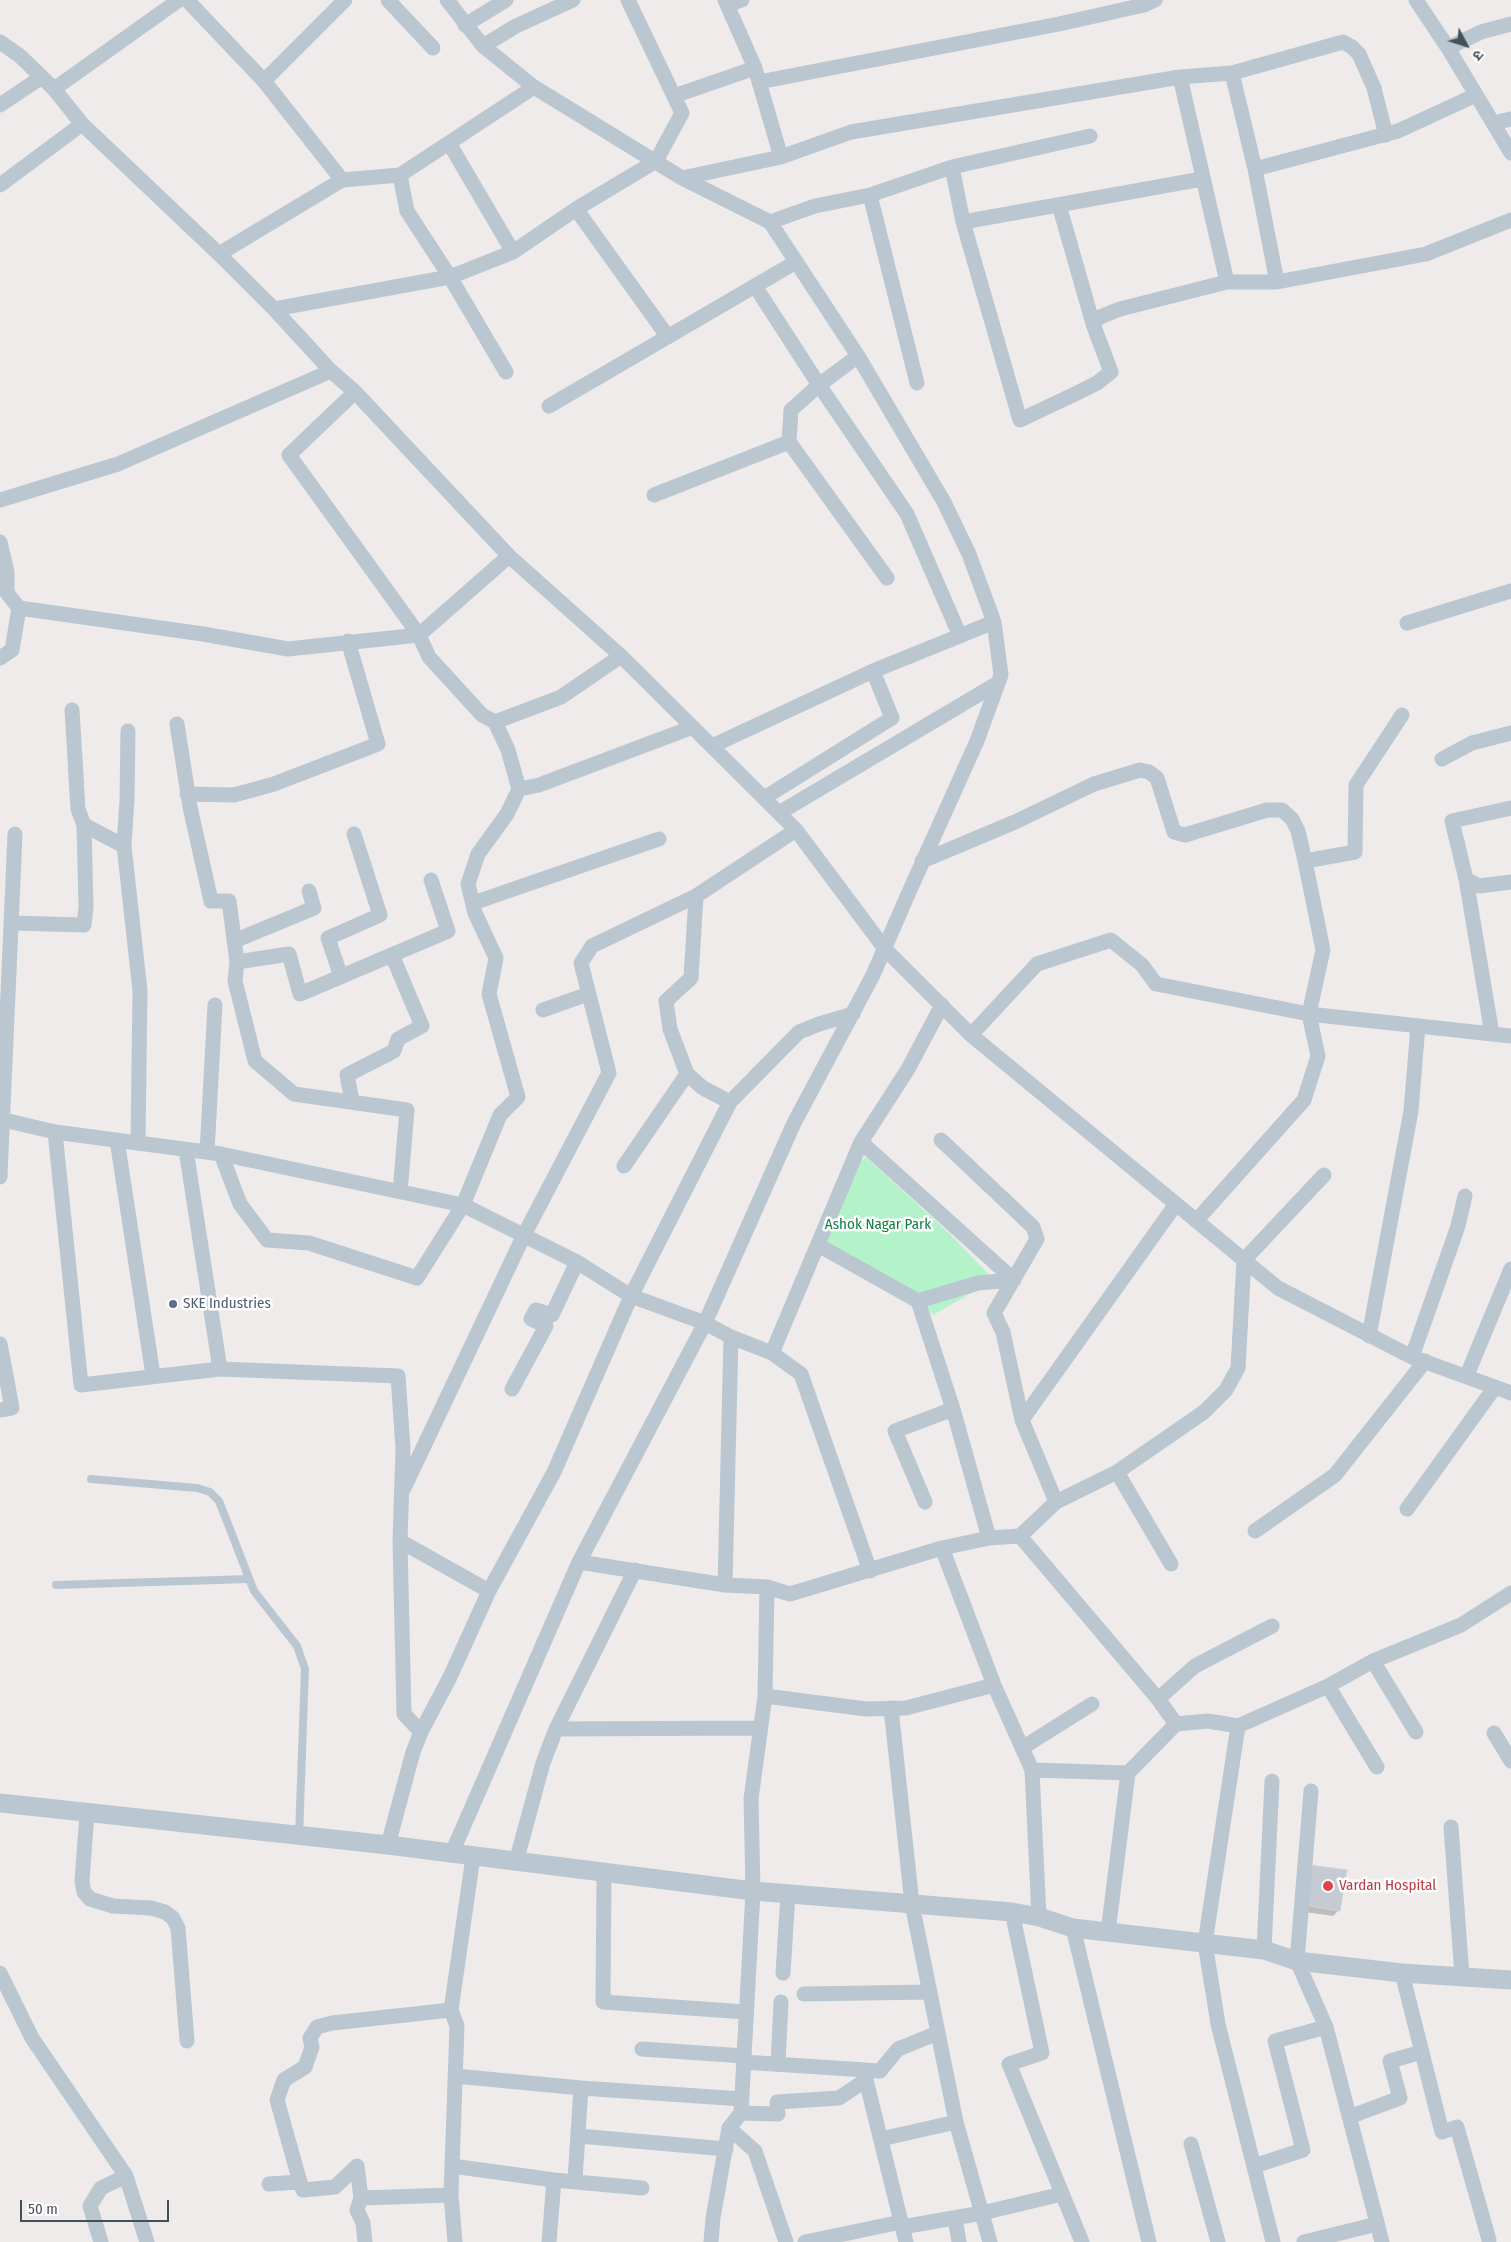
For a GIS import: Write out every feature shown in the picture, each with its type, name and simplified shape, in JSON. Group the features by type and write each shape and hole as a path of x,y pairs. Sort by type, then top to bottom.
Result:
{"street":[{"path":"54,89 179,0"},
{"path":"187,0 264,81 342,180"},
{"path":"264,81 345,0"},
{"path":"388,0 433,48"},
{"path":"447,0 483,46 534,87 682,178 770,222 858,356 944,502 969,554 994,622 1001,675 977,741 922,862 886,949 794,1122 705,1323 579,1562 451,1855"},
{"path":"483,46 516,26 572,0"},
{"path":"274,309 450,277 513,252 576,209 656,161 682,113 628,0"},
{"path":"742,0 726,3 757,75 781,157"},
{"path":"674,96 757,75 1059,24 1144,5 1155,0"},
{"path":"1416,0 1509,147"},
{"path":"465,25 500,1"},
{"path":"1448,48 1481,32 1511,24"},
{"path":"0,42 42,77 82,124 274,309 331,372 355,392 509,556 620,656 796,830 886,949 971,1035 1278,1288 1369,1336 1418,1359 1467,1375 1511,1393"},
{"path":"682,178 781,157 851,132 1180,77 1232,73 1343,42 1359,54 1374,88 1386,135"},
{"path":"1232,73 1255,169 1277,282"},
{"path":"0,105 42,77"},
{"path":"1180,77 1227,282"},
{"path":"219,254 342,180 400,175 534,87"},
{"path":"1255,169 1398,131 1476,95"},
{"path":"1493,123 1511,119"},
{"path":"0,185 82,124"},
{"path":"770,222 815,206 870,195 952,167 1090,136"},
{"path":"449,143 513,252"},
{"path":"952,167 963,222 1020,420 1097,383 1111,372 1093,324 1059,205"},
{"path":"400,175 407,211 450,277 506,372"},
{"path":"963,222 1202,179"},
{"path":"870,195 916,383"},
{"path":"576,209 668,337"},
{"path":"1093,324 1100,317 1120,309 1227,282 1277,282 1426,254 1511,220"},
{"path":"549,406 796,262"},
{"path":"755,286 906,514 960,636"},
{"path":"858,356 819,385 791,410 789,442 887,578"},
{"path":"0,500 118,464 331,372"},
{"path":"215,1005 214,1153 240,1204 267,1240 309,1243 417,1278 463,1205 500,1116 518,1097 489,994 496,958 476,913 468,884 473,864 478,854 507,814 519,789 508,750 495,722 482,715 429,657 419,635 289,455 355,392"},
{"path":"654,495 789,442"},
{"path":"0,542 8,572 7,593 19,608 203,634 288,649 348,641 419,635 509,556"},
{"path":"1407,623 1511,591"},
{"path":"0,658 12,650 19,608"},
{"path":"712,746 873,671 994,622"},
{"path":"187,794 234,795 274,784 378,744 348,641"},
{"path":"495,722 561,697 620,656"},
{"path":"764,798 892,718 873,671"},
{"path":"779,813 998,684"},
{"path":"11,923 84,925 86,907 84,825 78,809 72,710"},
{"path":"1306,861 1355,852 1356,785 1402,715"},
{"path":"177,724 187,794 211,901 229,901 237,962 235,981 255,1062 294,1094 407,1110 400,1192"},
{"path":"519,789 539,785 693,727"},
{"path":"128,731 124,846 140,991 138,1143"},
{"path":"1442,759 1472,743 1511,733"},
{"path":"922,862 1016,822 1094,784 1140,770 1150,772 1156,778 1174,832 1185,834 1267,810 1282,810 1292,819 1298,831 1306,861 1323,950 1309,1014 1318,1056 1304,1100 1196,1221"},
{"path":"1492,1034 1466,879 1452,821 1511,808"},
{"path":"84,825 124,846"},
{"path":"402,1494 524,1234 609,1073 581,962 592,946 696,896 796,830"},
{"path":"0,1177 11,923 6,902 15,834"},
{"path":"341,977 328,938 380,915 354,834"},
{"path":"473,903 659,839"},
{"path":"1466,879 1479,886 1511,882"},
{"path":"237,962 289,954 300,994 341,977 448,930 431,880"},
{"path":"234,942 314,908 309,891"},
{"path":"696,896 691,978 666,1001 670,1029 687,1074 704,1088 730,1102"},
{"path":"971,1035 1037,964 1111,940 1142,965 1156,984 1309,1014 1511,1036"},
{"path":"352,1101 347,1075 394,1051 398,1039 422,1026 392,955"},
{"path":"543,1010 588,994"},
{"path":"772,1353 861,1142 908,1069 942,1005"},
{"path":"388,1845 413,1752 421,1732 450,1677 489,1591 554,1472 631,1296 730,1102 799,1032 852,1014"},
{"path":"1369,1336 1410,1111 1418,1026"},
{"path":"624,1166 687,1074"},
{"path":"2,1119 55,1132 214,1153 463,1205 577,1262 631,1296 705,1323 772,1353 801,1374 870,1570"},
{"path":"55,1132 81,1384 220,1369 398,1376 403,1448 400,1541 404,1714 421,1732"},
{"path":"117,1140 153,1375"},
{"path":"941,1140 1033,1227 1037,1239 994,1313 1003,1332 1022,1420 1056,1502"},
{"path":"861,1142 1014,1280"},
{"path":"186,1150 220,1369"},
{"path":"579,1562 725,1585 766,1587 790,1594 942,1548 989,1538 1020,1536 1056,1502 1117,1472 1204,1412 1226,1390 1238,1368 1244,1260 1324,1175"},
{"path":"1255,1531 1335,1475 1418,1359 1458,1226 1465,1196"},
{"path":"1022,1420 1176,1204"},
{"path":"818,1245 918,1300 953,1409 989,1538"},
{"path":"512,1390 546,1326 531,1319 536,1310 552,1315 577,1262"},
{"path":"1467,1375 1511,1269"},
{"path":"918,1300 978,1283 1014,1280"},
{"path":"725,1585 732,1336"},
{"path":"0,1344 12,1408 0,1410"},
{"path":"1407,1509 1495,1387"},
{"path":"925,1502 895,1431 953,1409"},
{"path":"1117,1472 1171,1564"},
{"path":"1020,1536 1158,1699 1176,1724"},
{"path":"400,1541 489,1591"},
{"path":"942,1548 994,1685 1032,1770 1039,1917"},
{"path":"516,1862 532,1797 556,1729 635,1570"},
{"path":"711,2242 713,2218 729,2128 742,2106 753,1891 751,1799 759,1728 765,1696 766,1587"},
{"path":"1108,1932 1128,1773 1176,1724 1208,1720 1238,1726 1328,1686 1373,1661 1461,1625 1511,1593"},
{"path":"1158,1699 1195,1666 1272,1626"},
{"path":"1373,1661 1416,1732"},
{"path":"765,1696 866,1708 906,1708 994,1685"},
{"path":"1328,1686 1377,1767"},
{"path":"1022,1748 1092,1704"},
{"path":"891,1708 912,1904 956,2122 990,2242"},
{"path":"1238,1726 1205,1943 1218,2024 1273,2242"},
{"path":"556,1729 759,1728"},
{"path":"1494,1733 1511,1761"},
{"path":"1032,1770 1128,1773"},
{"path":"1264,1950 1272,1781"},
{"path":"1311,1791 1297,1961 1326,2027 1382,2242"},
{"path":"0,1803 388,1845 451,1855 753,1891 1012,1912 1039,1917 1073,1928 1264,1950 1297,1961 1402,1973 1511,1980"},
{"path":"87,1813 82,1881 84,1892 90,1899 113,1906 151,1908 165,1912 173,1918 178,1928 187,2041"},
{"path":"1451,1827 1462,1976"},
{"path":"455,2242 451,2195 457,2026 451,2010 472,1857"},
{"path":"604,1873 603,2002 746,2012"},
{"path":"783,1973 788,1894"},
{"path":"1012,1912 1042,2053 1009,2064 1082,2242"},
{"path":"1073,1928 1149,2242"},
{"path":"0,1973 32,2038 126,2176 147,2242"},
{"path":"1402,1973 1442,2132 1457,2127 1489,2240"},
{"path":"804,1994 930,1992"},
{"path":"778,2064 782,2002"},
{"path":"365,2242 363,2223 357,2210 361,2198 357,2166 334,2187 303,2190 277,2100 284,2080 305,2067 312,2047 310,2038 317,2027 332,2022 451,2010"},
{"path":"1254,2166 1303,2150 1275,2040 1326,2027"},
{"path":"642,2049 778,2064 880,2071 898,2049 938,2033"},
{"path":"1349,2117 1400,2098 1390,2060 1422,2052"},
{"path":"455,2076 742,2106 778,2114 777,2102 840,2098 866,2080 906,2242"},
{"path":"575,2180 581,2088"},
{"path":"880,2139 956,2122"},
{"path":"729,2128 755,2151 786,2242"},
{"path":"579,2136 726,2149"},
{"path":"1191,2144 1218,2242"},
{"path":"452,2166 554,2180 575,2180 642,2188"},
{"path":"101,2242 90,2206 101,2188 126,2176"},
{"path":"549,2242 554,2180"},
{"path":"268,2184 300,2182"},
{"path":"806,2242 982,2213 1062,2194"},
{"path":"361,2198 451,2195"},
{"path":"713,2218 716,2242"},
{"path":"955,2218 959,2242"},
{"path":"1304,2242 1377,2224"}],"lane":[{"path":"91,1479 197,1488 210,1492 219,1501 226,1514 248,1579 254,1590 297,1646 305,1669 298,1836"},
{"path":"56,1584 248,1579"}],"green space":[{"name":"Ashok Nagar Park","path":"866,1157 950,1234 994,1280 933,1315 916,1293 825,1244 857,1165"}],"building":[{"path":"1310,1865 1347,1870 1340,1911 1304,1905"}],"place":[{"name":"SKE Industries","path":"173,1304"},
{"name":"Vardan Hospital","path":"1328,1886"}]}
